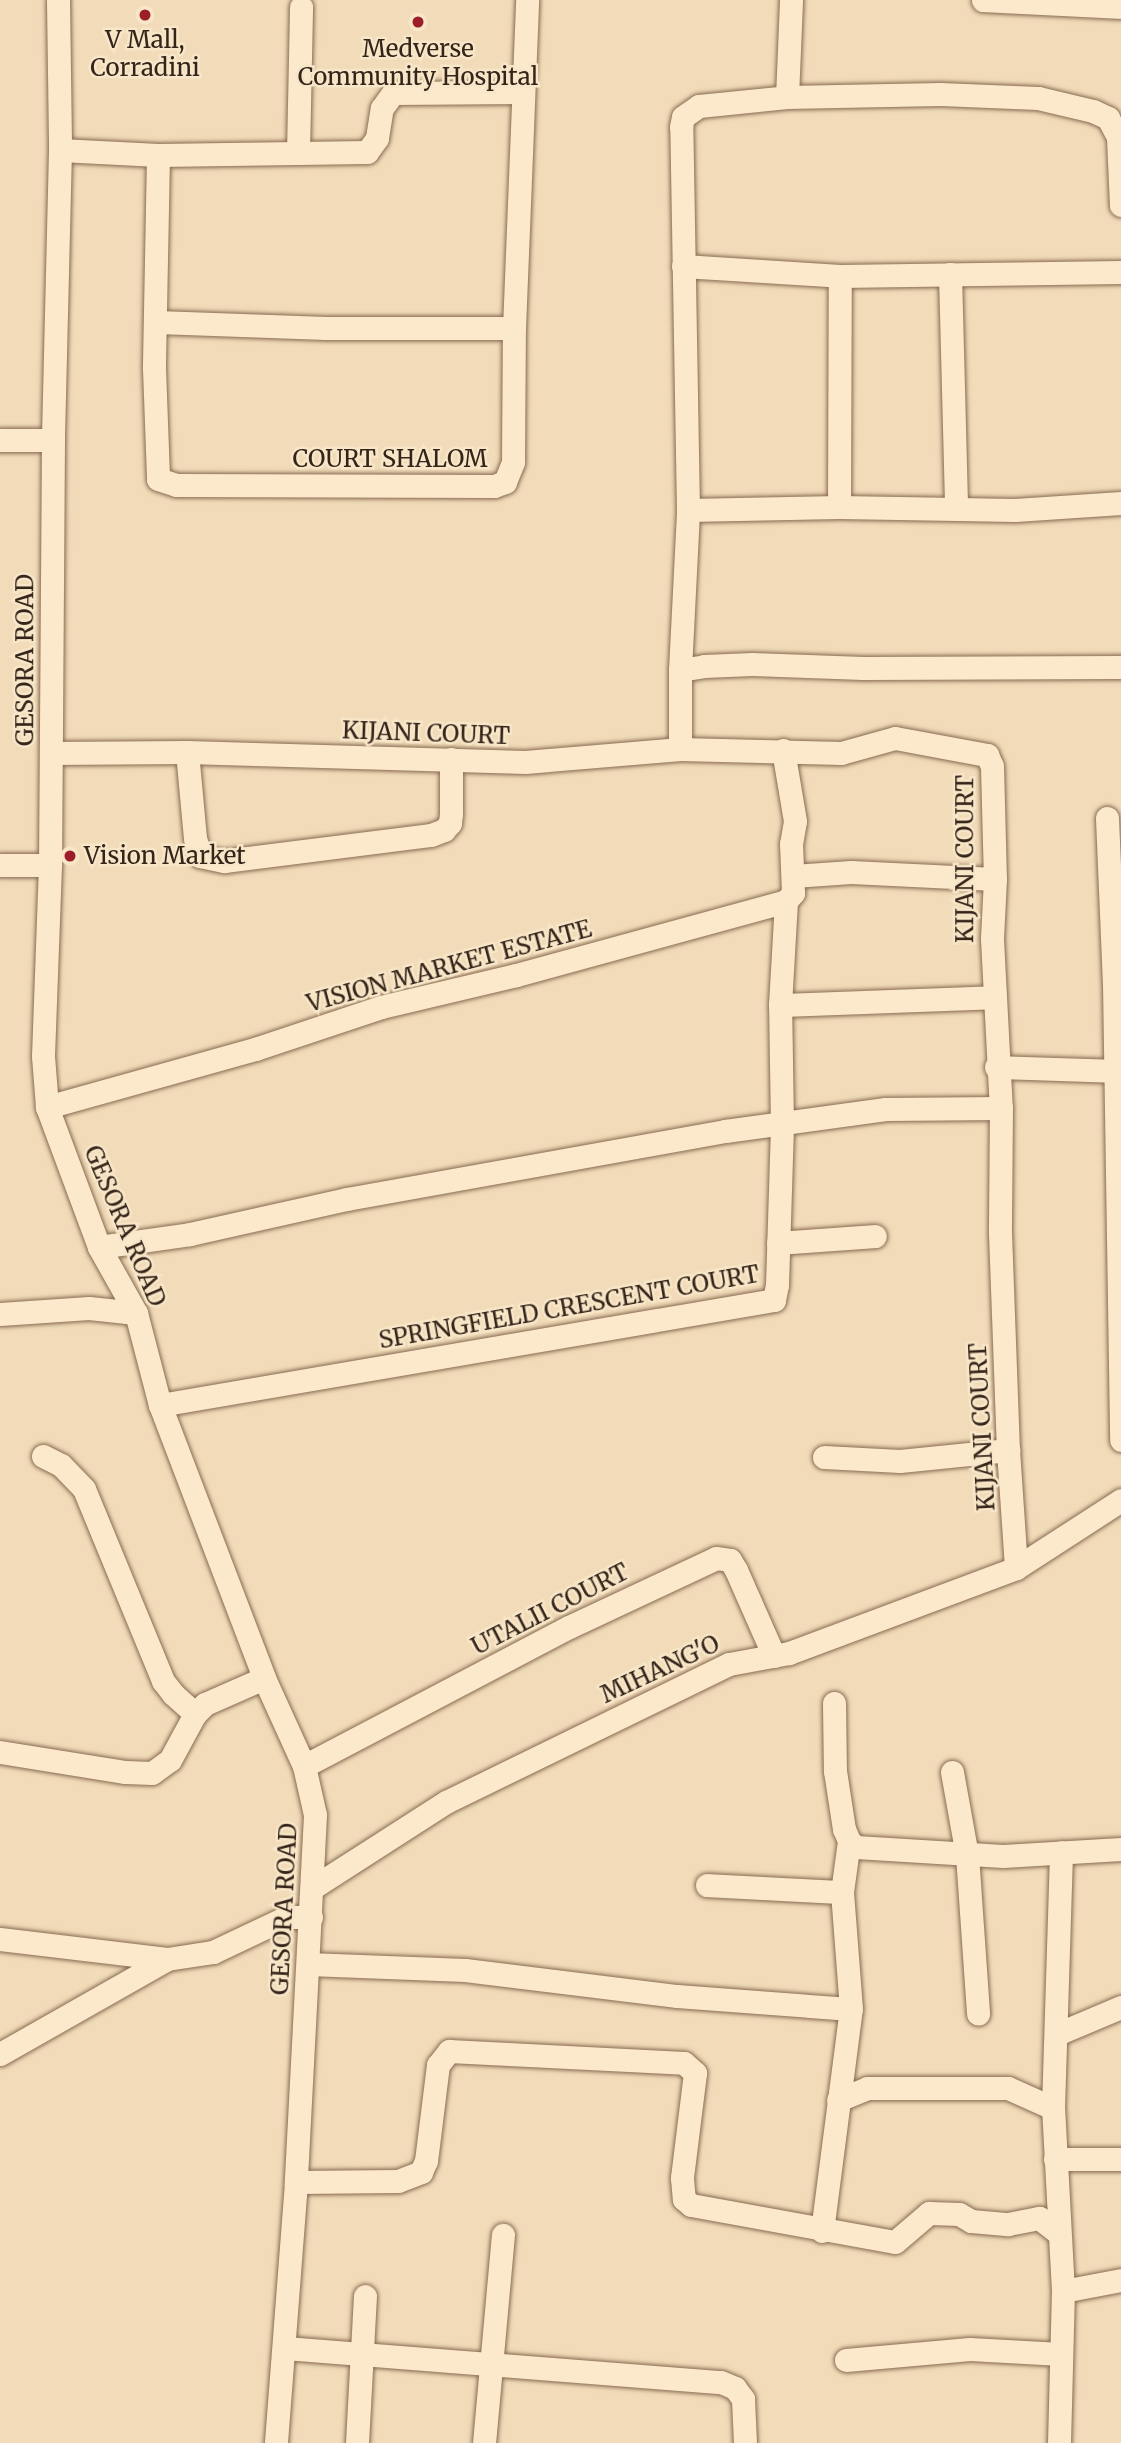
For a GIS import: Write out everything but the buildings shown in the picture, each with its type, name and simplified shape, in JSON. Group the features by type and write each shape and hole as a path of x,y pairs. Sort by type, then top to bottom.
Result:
{"street":[{"name":"GESORA ROAD","path":"58,0 60,149 53,440 50,865 43,1056 47,1107 99,1247 136,1313 160,1405 264,1678 304,1766 315,1815 296,2182 276,2443"},
{"name":"COURT SHALOM","path":"158,155 157,322 154,368 156,473 163,483 494,486 505,482 513,462 514,328 527,0"},
{"path":"787,97 791,0"},
{"path":"983,0 1121,7"},
{"path":"298,153 301,7"},
{"path":"60,149 158,155 366,152 377,138 382,108 393,93 523,92"},
{"path":"680,749 680,670 688,510 681,127 683,117 699,106 787,97 940,94 1038,98 1093,111 1108,118 1118,137 1121,205"},
{"path":"683,266 839,276 1121,272"},
{"path":"950,274 957,508"},
{"path":"839,276 839,507"},
{"path":"157,322 326,328 514,328"},
{"path":"0,440 53,440"},
{"path":"688,510 839,507 1015,510 1121,503"},
{"path":"680,670 752,664 863,668 1121,667"},
{"name":"KIJANI COURT","path":"51,753 187,752 525,762 680,749 841,753 895,738 987,755 992,766 995,879 992,939 996,1067 1001,1108 1000,1233 1008,1450 1016,1568"},
{"name":"SPRINGFIELD CRESCENT COURT","path":"160,1405 768,1303 776,1294 782,1126 780,1005 786,901 793,893 791,844 795,821 783,750"},
{"path":"187,752 195,838 200,856 224,861 431,835 443,830 450,823 451,759"},
{"path":"1107,817 1118,983 1115,1071 1121,1440"},
{"path":"0,864 50,865"},
{"path":"793,876 851,872 995,879"},
{"name":"VISION MARKET ESTATE","path":"47,1107 255,1049 381,1007 516,975 786,901"},
{"path":"780,1005 995,998"},
{"path":"996,1067 1115,1071"},
{"path":"99,1247 190,1234 347,1199 725,1131 782,1126 885,1109 1001,1108"},
{"path":"778,1243 875,1236"},
{"path":"0,1314 89,1308 136,1313"},
{"path":"824,1457 900,1461 1008,1450"},
{"path":"43,1457 61,1465 84,1489 163,1681 195,1714"},
{"name":"MIHANG'O","path":"312,1888 446,1802 729,1664 789,1653 1016,1568 1121,1500"},
{"name":"UTALII COURT","path":"304,1766 569,1627 716,1558 730,1560 736,1570 774,1656"},
{"path":"0,1752 125,1772 152,1773 170,1760 195,1714 205,1704 264,1678"},
{"path":"821,2231 851,2008 842,1892 849,1841 835,1771 834,1703"},
{"path":"951,1772 967,1855 978,2014"},
{"path":"849,1841 856,1847 869,1849 967,1855 1121,1849"},
{"path":"1059,2443 1063,2291 1053,2108 1061,1852"},
{"path":"707,1885 842,1892"},
{"path":"0,1939 167,1959 214,1952 287,1917 311,1917"},
{"path":"0,2054 167,1959"},
{"path":"308,1964 465,1970 677,1996 851,2008"},
{"path":"1057,2034 1121,2007"},
{"path":"296,2182 398,2181 421,2172 426,2161 438,2065 449,2051 684,2063 695,2073 682,2178 684,2199 691,2206 895,2242 929,2213 959,2214 971,2221 1008,2224 1039,2218 1058,2234"},
{"path":"838,2101 867,2088 1008,2088 1053,2108"},
{"path":"1055,2159 1121,2160"},
{"path":"484,2443 503,2235"},
{"path":"1063,2291 1121,2280"},
{"path":"357,2443 365,2296"},
{"path":"285,2348 721,2382 735,2388 743,2399 745,2443"},
{"path":"846,2360 970,2349 1061,2354"}],"place":[{"name":"V Mall, Corradini","path":"145,15"},
{"name":"Medverse Community Hospital","path":"418,22"},
{"name":"Vision Market","path":"70,856"}]}
